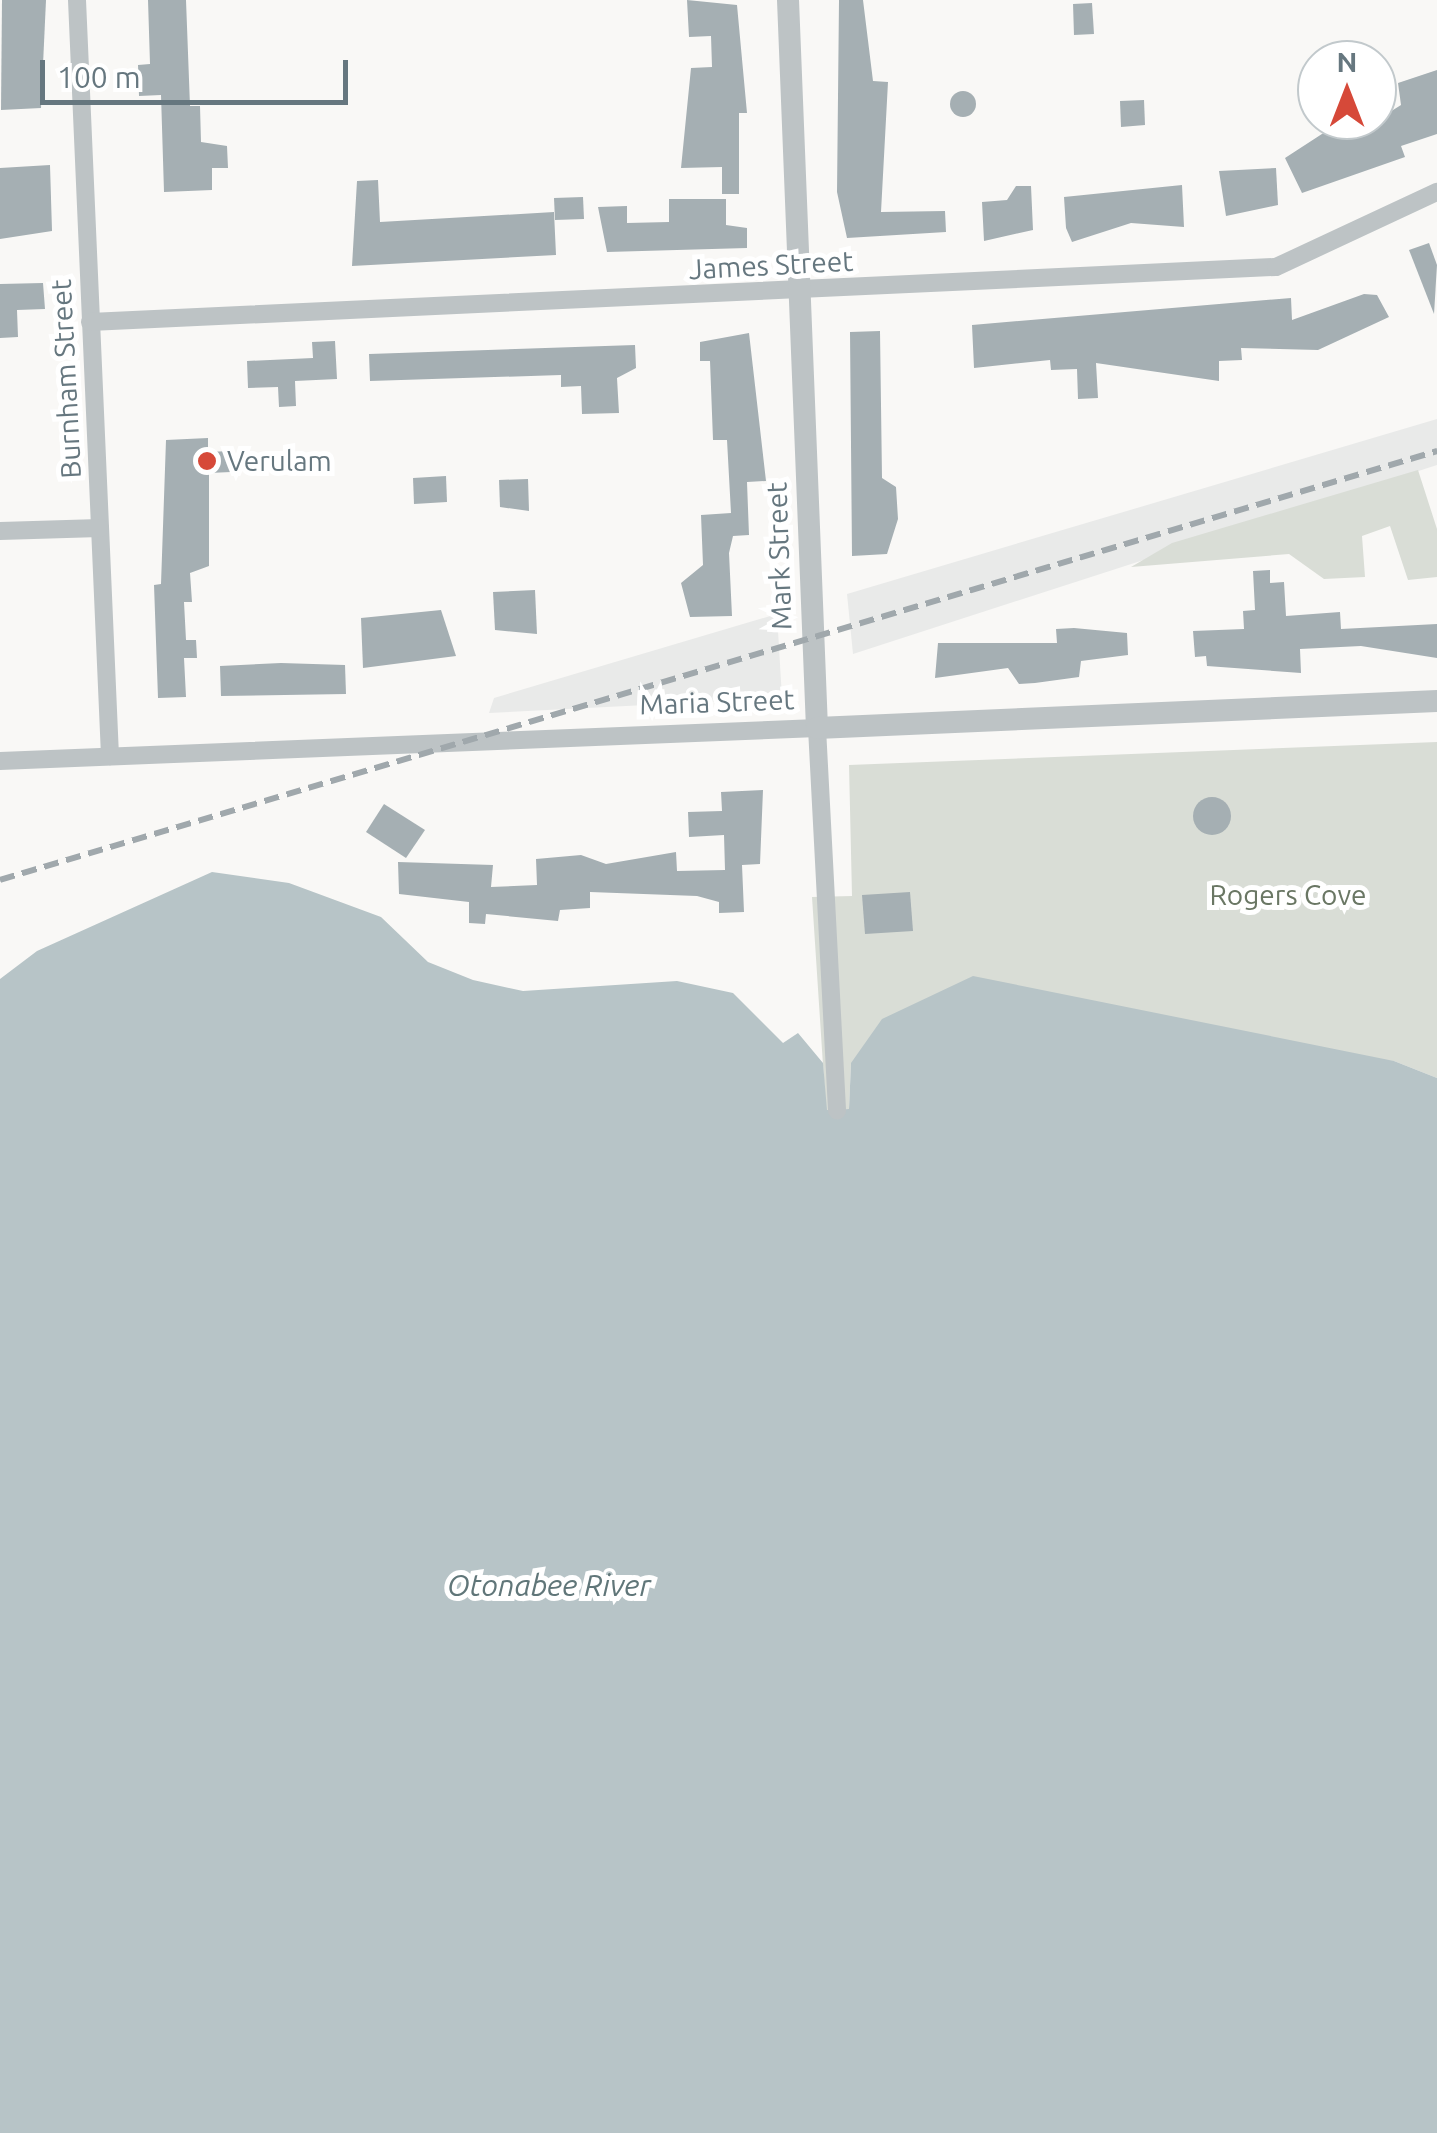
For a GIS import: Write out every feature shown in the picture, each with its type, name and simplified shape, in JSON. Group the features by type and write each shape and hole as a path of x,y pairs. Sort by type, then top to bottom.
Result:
{"street":[{"name":"Burnham Street","path":"77,0 110,756"},
{"name":"Mark Street","path":"788,0 798,292 838,1110"},
{"name":"James Street","path":"90,322 798,292 1276,266 1437,192"},
{"path":"0,531 100,528"},
{"name":"Maria Street","path":"0,761 1437,701"}],"shaded area":[{"path":"1437,419 1437,465 853,654 847,594"},
{"path":"777,614 782,698 489,713 494,698"}],"green space":[{"path":"1418,470 1437,529 1437,577 1408,580 1390,526 1362,536 1365,577 1324,579 1289,554 1131,567 1172,543"},
{"name":"Rogers Cove","path":"1437,742 1437,1078 1394,1061 1352,1059 851,1063 849,1109 826,1111 812,897 852,896 849,765"}],"water":[{"name":"Otonabee River","path":"212,872 289,883 381,917 428,962 473,980 523,991 677,981 733,993 783,1043 798,1033 823,1063 827,1110 849,1109 851,1063 882,1019 973,976 1394,1061 1437,1078 1437,2133 0,2133 0,979 37,951"}],"building":[{"path":"2,0 46,0 41,108 1,110"},
{"path":"148,0 186,0 190,106 200,106 201,142 227,146 228,168 212,168 212,190 164,192 161,95 139,96 138,65 150,64"},
{"path":"687,0 737,5 747,113 739,113 739,194 722,194 722,167 681,168 691,68 712,67 711,36 689,37"},
{"path":"839,0 863,0 873,81 888,82 881,212 945,211 946,232 847,238 837,192"},
{"path":"1092,3 1094,34 1074,35 1073,4"},
{"path":"1437,70 1437,134 1401,146 1405,157 1302,193 1285,158 1313,140 1397,140 1397,108 1401,105 1398,83"},
{"path":"963,91 972,95 976,104 972,113 963,117 954,113 950,104 954,95"},
{"path":"1144,100 1145,125 1121,127 1120,101"},
{"path":"50,165 52,231 0,239 0,168"},
{"path":"1276,168 1278,205 1226,216 1219,171"},
{"path":"378,180 380,222 554,212 556,255 352,266 357,181"},
{"path":"1182,185 1184,227 1131,223 1072,242 1066,228 1064,197"},
{"path":"1016,186 1031,186 1033,230 984,241 982,202 1007,200"},
{"path":"583,197 584,219 555,220 554,198"},
{"path":"669,199 726,199 726,225 747,228 747,248 607,252 598,207 627,206 627,223 669,222"},
{"path":"1429,243 1437,265 1434,314 1409,250"},
{"path":"43,283 45,309 17,310 18,337 0,338 0,284"},
{"path":"1364,294 1377,295 1389,317 1318,350 1241,348 1242,360 1219,361 1219,381 1096,363 1098,398 1078,399 1077,369 1051,370 1050,360 974,368 972,325 1291,298 1292,320"},
{"path":"880,331 882,478 896,487 898,519 887,554 852,556 850,332"},
{"path":"749,333 766,481 747,482 749,535 733,536 729,553 732,616 690,617 681,583 703,565 701,515 731,513 727,440 713,440 710,361 700,361 700,342"},
{"path":"335,341 337,379 295,381 296,406 279,407 278,387 248,388 247,361 313,358 312,342"},
{"path":"635,345 636,368 617,378 619,413 582,414 581,386 561,387 561,375 370,381 369,354"},
{"path":"208,438 208,452 230,451 231,472 209,473 209,566 190,573 192,602 184,602 186,640 196,640 197,658 184,658 186,697 158,698 154,585 161,584 166,440"},
{"path":"446,476 447,502 414,504 413,478"},
{"path":"528,479 529,511 500,507 499,480"},
{"path":"1270,570 1270,583 1284,582 1286,616 1340,612 1341,629 1437,624 1437,658 1361,646 1300,649 1301,673 1207,666 1206,656 1195,657 1193,631 1244,629 1243,611 1255,610 1253,571"},
{"path":"535,590 537,634 495,630 493,592"},
{"path":"441,610 456,656 363,668 361,618"},
{"path":"1056,629 1127,633 1128,655 1081,661 1079,677 1035,683 1019,684 1008,668 935,678 938,643 1057,643"},
{"path":"345,665 346,694 221,696 220,666"},
{"path":"763,790 760,864 742,865 744,912 719,913 719,902 697,896 590,892 590,908 560,910 558,921 486,914 485,924 469,923 469,902 399,894 398,862 493,865 491,887 537,885 536,859 581,855 606,864 676,852 677,871 725,870 724,835 689,837 688,812 722,811 721,792"},
{"path":"1212,797 1225,803 1231,816 1225,829 1212,835 1199,829 1193,816 1199,803"},
{"path":"384,804 425,830 406,858 366,832"},
{"path":"910,892 913,931 865,934 862,895"}],"railway":[{"path":"0,880 1437,451"}],"place":[{"name":"Verulam","path":"207,461"}]}
